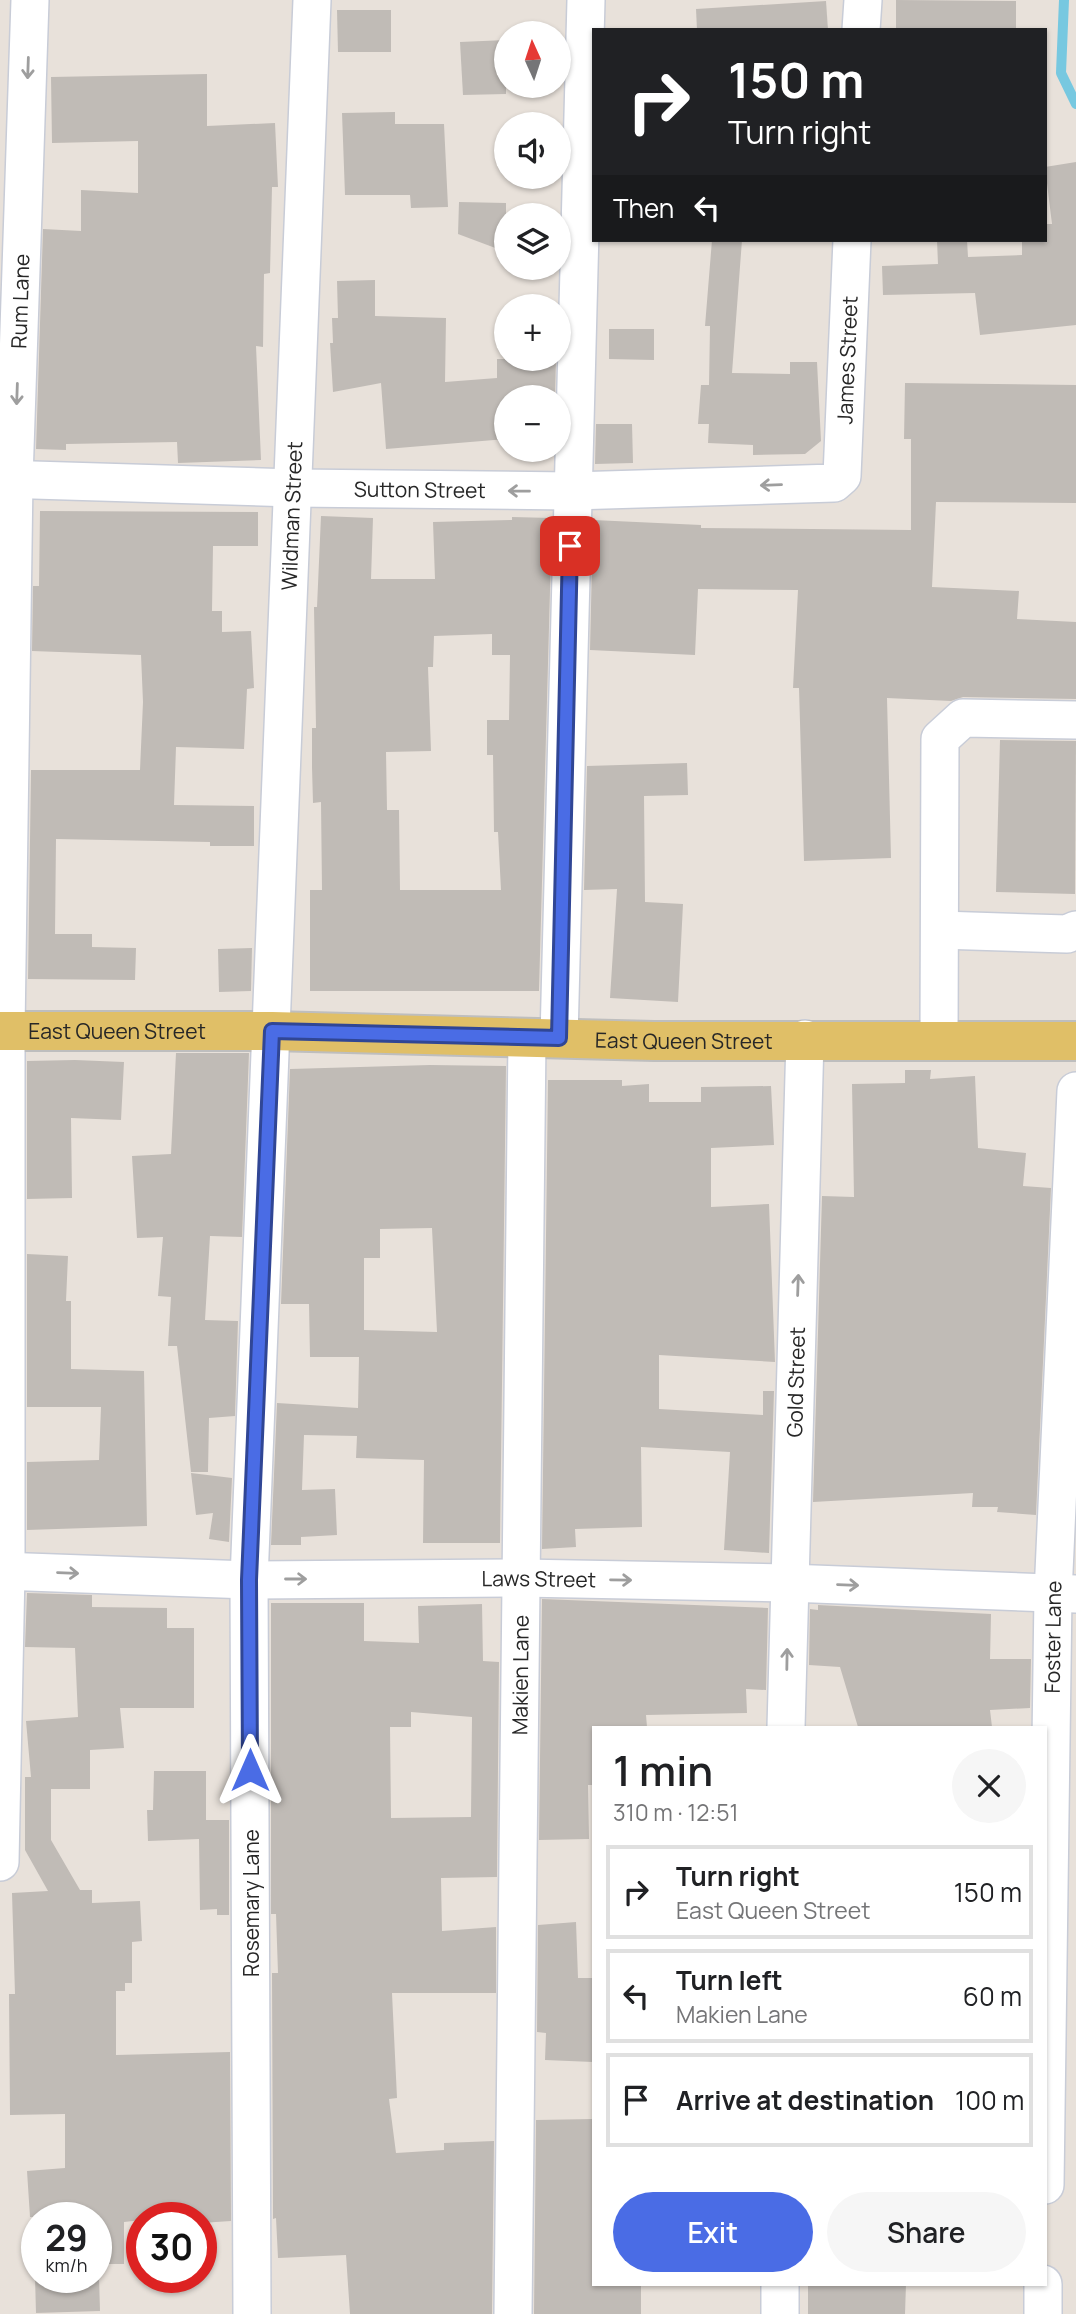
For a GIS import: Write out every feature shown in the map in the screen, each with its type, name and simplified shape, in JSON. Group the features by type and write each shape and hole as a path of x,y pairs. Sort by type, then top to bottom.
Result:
{"main road":[{"name":"East Queen Street","path":"3,1031 272,1031 654,1041 1076,1041"}],"street":[{"name":"Rum Lane","path":"0,1862 7,479 30,0"},
{"name":"Wildman Street","path":"272,1031 312,0"},
{"name":"Makien Lane","path":"513,2314 521,1578 543,1038 572,491 586,0"},
{"path":"861,28 863,0"},
{"name":"James Street","path":"838,480 842,475 852,242"},
{"name":"Sutton Street","path":"7,479 293,488 572,491 834,483 838,480"},
{"path":"940,1040 940,739 963,718 1076,720"},
{"path":"940,930 1068,934 1076,930"},
{"name":"Rosemary Lane","path":"252,2314 249,1580 272,1031"},
{"name":"Gold Street","path":"786,1726 788,1583 806,1039"},
{"name":"Foster Lane","path":"1047,2126 1065,1594 1076,1091"},
{"name":"Laws Street","path":"3,1571 249,1580 521,1578 788,1583 1065,1594"},
{"path":"779,2314 780,2286"},
{"path":"1043,2286 1043,2314"}],"building":[{"path":"896,0 1016,1 1016,28 896,28"},
{"path":"826,1 828,28 697,28 696,9"},
{"path":"337,10 391,10 391,52 338,52"},
{"path":"494,41 494,94 463,95 460,42"},
{"path":"207,74 207,126 275,123 278,187 272,187 270,273 264,274 263,347 256,346 261,460 178,463 177,442 66,444 66,450 36,449 43,229 81,231 81,190 138,193 138,141 52,143 51,77"},
{"path":"395,112 395,124 444,124 448,207 411,208 410,195 345,195 342,113"},
{"path":"1076,162 1076,325 980,335 975,293 883,295 882,266 938,264 937,242 967,242 968,257 1022,255 1022,242 1047,242 1047,224 1052,224 1047,167"},
{"path":"459,202 506,203 494,203 494,248 458,234"},
{"path":"712,242 742,242 732,373 790,374 790,362 817,362 821,441 805,454 753,455 753,445 708,443 709,424 698,424 701,385 709,385 710,326 705,326"},
{"path":"375,280 375,316 446,318 445,382 497,378 497,371 556,371 555,385 494,385 494,440 386,449 381,383 333,392 330,343 333,343 332,318 338,318 337,281"},
{"path":"609,329 654,329 654,360 609,359"},
{"path":"905,383 1076,385 1076,503 936,502 932,587 1019,591 1017,619 1076,622 1076,699 963,697 951,701 887,698 891,858 804,861 799,688 793,688 798,590 698,589 695,655 590,650 593,520 701,525 701,528 911,530 911,439 904,439"},
{"path":"596,424 632,424 633,463 595,464"},
{"path":"40,511 258,512 258,546 213,546 212,611 222,611 222,632 251,631 254,688 247,689 244,749 176,747 174,805 254,806 254,846 210,846 210,842 56,839 55,934 92,934 92,947 136,948 135,980 28,979 31,770 140,770 143,702 141,655 32,651 33,586 39,586"},
{"path":"321,516 373,518 371,579 435,579 433,522 512,520 512,517 552,518 539,991 310,991 310,890 322,890 321,802 313,803 312,767 312,728 316,728 314,607 317,607","holes":["492,634 492,655 510,655 509,720 487,720 487,755 493,755 494,832 498,832 501,890 400,890 399,810 387,810 386,752 431,751 428,667 433,667 434,636"]},
{"path":"1000,740 1076,741 1075,894 996,892"},
{"path":"687,763 688,795 644,796 645,902 683,904 678,1002 610,998 617,889 584,890 587,766"},
{"path":"252,948 251,991 219,992 218,949"},
{"path":"176,1053 249,1053 242,1237 210,1236 205,1320 238,1321 235,1416 209,1418 208,1472 191,1472 177,1346 168,1346 171,1297 158,1296 163,1237 137,1238 132,1156 171,1154"},
{"path":"27,1061 124,1062 121,1120 71,1118 72,1198 27,1199"},
{"path":"506,1066 500,1543 423,1543 424,1460 356,1458 357,1436 304,1435 302,1490 335,1489 337,1535 301,1537 301,1545 271,1545 277,1403 358,1408 359,1357 310,1357 309,1304 281,1304 290,1069","holes":["432,1228 437,1332 364,1330 364,1258 380,1258 380,1229"]},
{"path":"905,1070 931,1070 930,1079 975,1076 978,1148 1026,1153 1023,1186 1051,1188 1036,1515 997,1512 998,1507 972,1507 973,1493 813,1502 822,1196 854,1197 852,1084 905,1083"},
{"path":"548,1080 622,1080 622,1086 649,1084 649,1102 701,1102 701,1087 771,1086 774,1145 711,1148 711,1207 769,1204 775,1362 659,1355 659,1409 763,1415 763,1391 774,1391 769,1553 724,1550 730,1452 641,1447 642,1527 575,1529 576,1547 542,1549"},
{"path":"27,1254 68,1256 66,1301 71,1301 71,1369 144,1371 147,1526 27,1530 27,1462 99,1460 101,1407 27,1407"},
{"path":"191,1473 232,1478 229,1542 209,1539 213,1513 196,1515"},
{"path":"27,1593 92,1595 92,1607 167,1608 167,1628 194,1628 194,1708 120,1708 124,1748 90,1750 90,1789 51,1789 51,1840 80,1890 92,1890 92,1903 140,1901 142,1941 132,1942 132,1983 125,1983 125,1991 116,1991 116,2055 230,2052 231,2221 217,2222 217,2202 126,2202 124,2264 112,2264 112,2202 29,2202 27,2171 65,2168 65,2114 10,2115 9,1994 15,1994 12,1893 48,1891 25,1850 25,1777 31,1777 26,1721 78,1717 75,1648 25,1647"},
{"path":"542,1599 768,1608 766,1690 746,1689 747,1713 646,1715 647,1726 592,1726 592,1785 588,1785 589,1839 539,1840"},
{"path":"271,1603 364,1603 364,1641 419,1643 418,1606 482,1604 483,1661 499,1662 497,1877 441,1878 442,1931 496,1927 496,1993 392,1993 397,2098 389,2099 396,2153 444,2150 444,2143 494,2141 492,2314 350,2314 346,2255 278,2258 276,2218 273,2219 272,1973 278,1973 276,1914 271,1914","holes":["411,1712 472,1717 471,1817 391,1818 390,1727 411,1727"]},
{"path":"818,1605 991,1614 990,1659 1031,1659 1030,1708 990,1710 992,1726 858,1726 840,1667 809,1665 810,1609 818,1610"},
{"path":"154,1771 206,1771 206,1820 229,1820 229,1915 217,1915 217,1909 200,1910 199,1839 148,1841 147,1810 153,1810"},
{"path":"576,1922 578,1978 592,1978 592,2062 545,2060 546,2033 537,2032 538,1925"},
{"path":"592,2119 592,2286 641,2286 641,2314 534,2314 536,2120"},
{"path":"808,2286 906,2286 905,2314 808,2314"},
{"path":"35,2293 99,2293 100,2311 36,2313"}],"waterway":[{"path":"1064,0 1061,73 1076,104"}],"route":[{"path":"250,1770 249,1580 272,1031 559,1038 570,546"}]}
